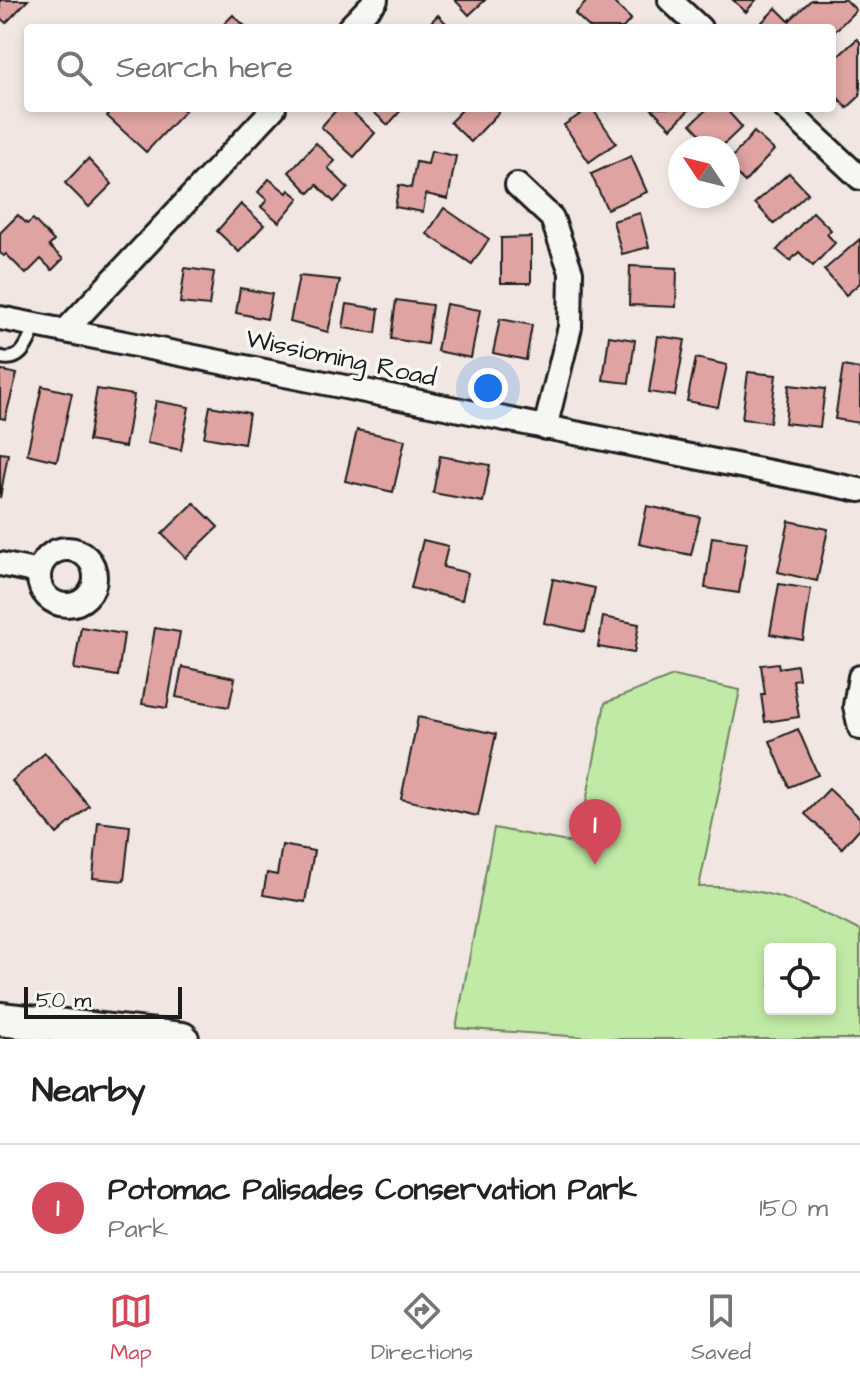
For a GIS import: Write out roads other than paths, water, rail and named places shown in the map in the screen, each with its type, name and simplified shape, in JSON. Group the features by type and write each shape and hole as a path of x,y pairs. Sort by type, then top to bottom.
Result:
{"main road":[{"path":"0,1019 182,1039"}],"street":[{"path":"353,24 376,0"},
{"path":"670,0 696,24"},
{"path":"66,330 270,112"},
{"path":"789,112 860,178"},
{"path":"517,185 552,218 571,272 570,327 545,428"},
{"name":"Wissioming Road","path":"0,318 860,490"},
{"path":"0,564 39,572"},
{"path":"860,677 855,706 860,728"}],"lane":[{"path":"0,357 14,358 24,352 36,325"}],"place":[{"name":"Potomac Palisades Conservation Park","path":"595,865"}]}
